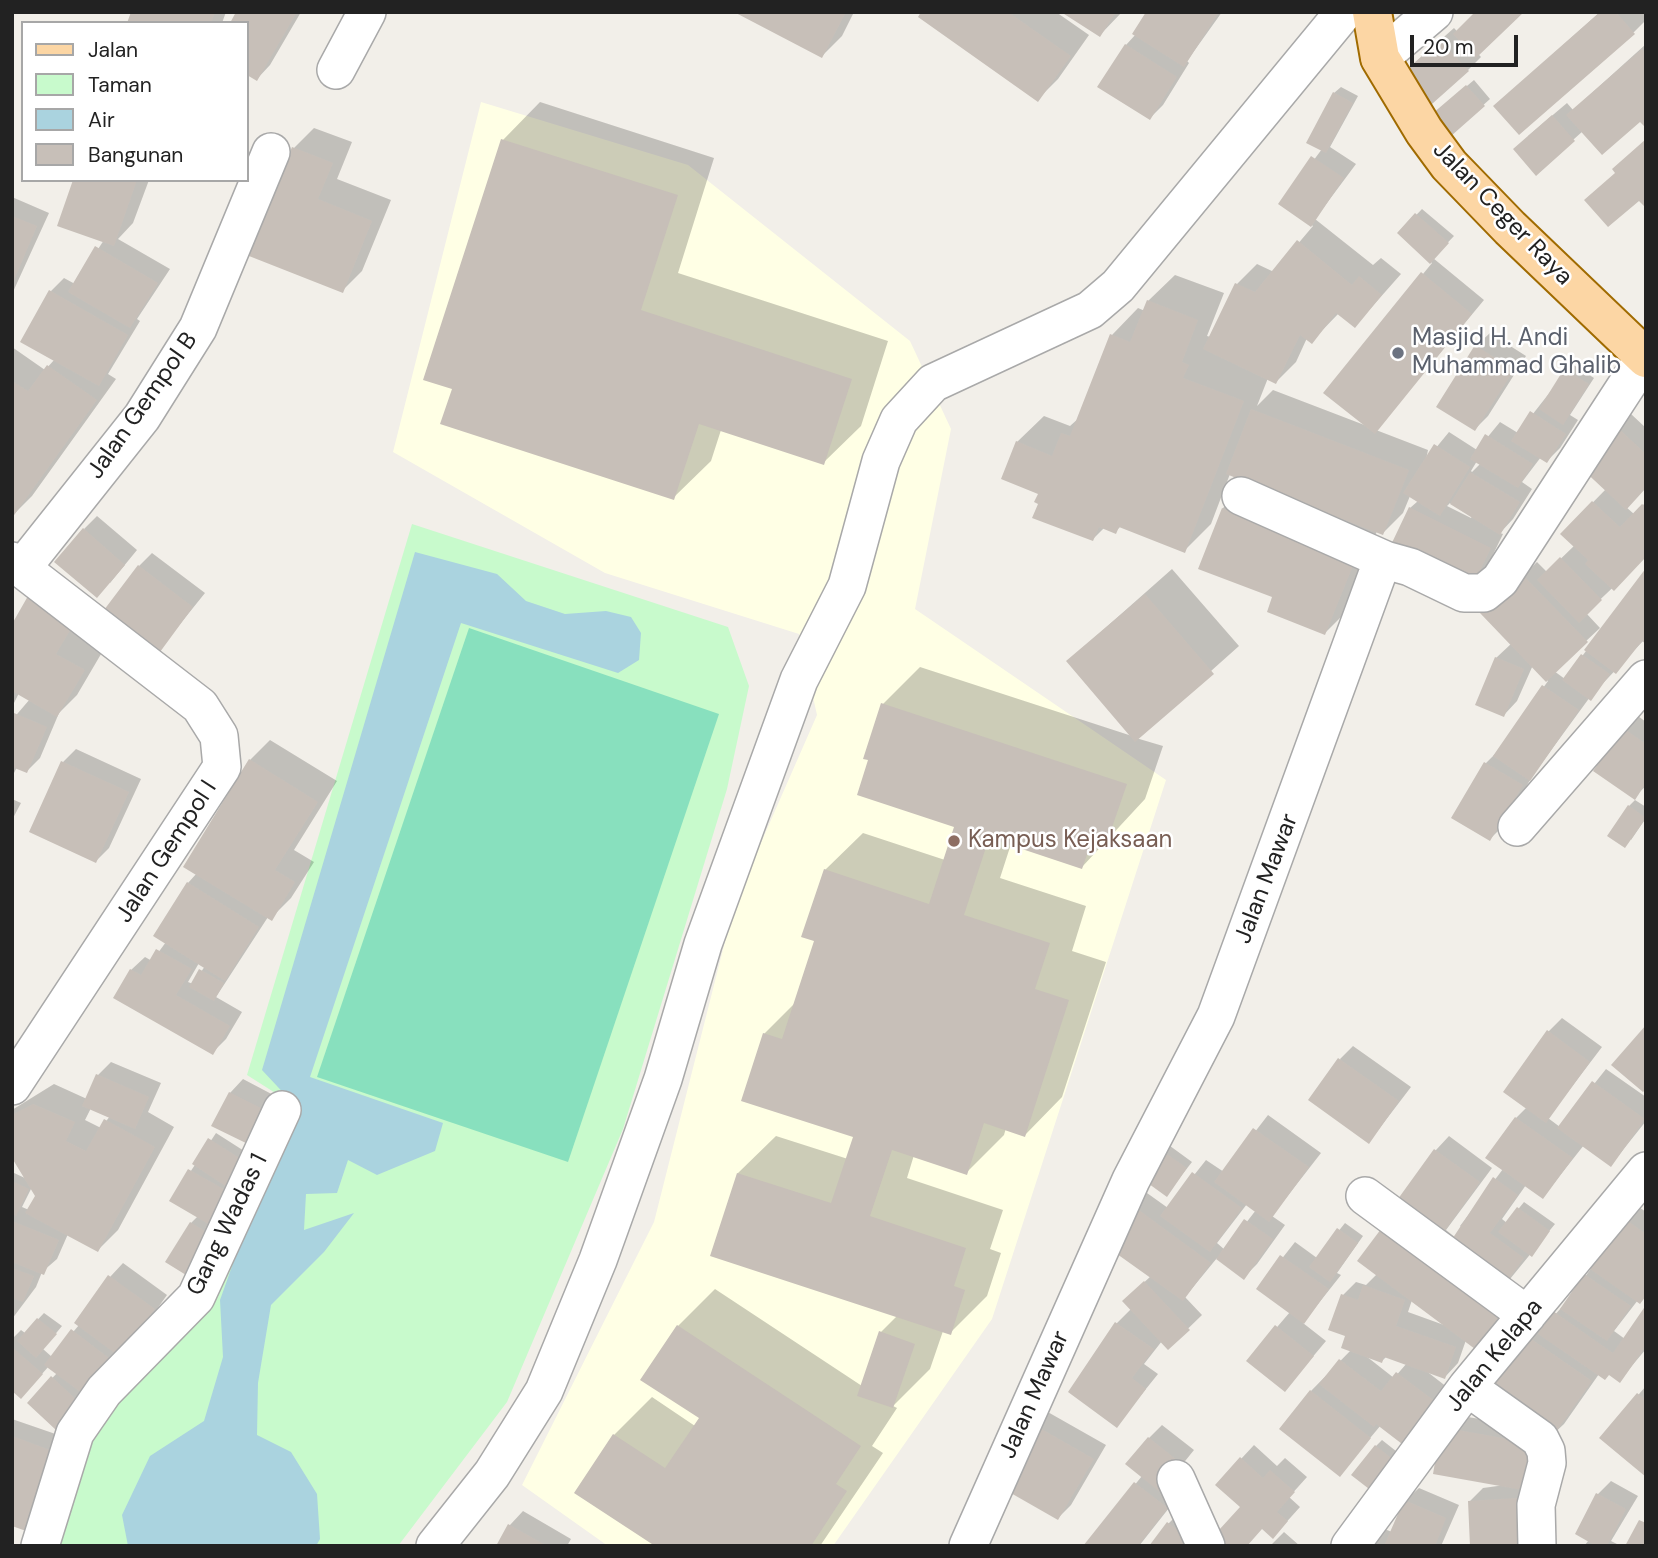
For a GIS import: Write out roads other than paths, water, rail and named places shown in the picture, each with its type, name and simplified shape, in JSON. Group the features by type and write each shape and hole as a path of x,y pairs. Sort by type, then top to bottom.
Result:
{"main road":[{"name":"Jalan Ceger Raya","path":"1372,12 1380,58 1424,131 1449,165 1518,236 1646,358"}],"street":[{"path":"336,70 367,12"},
{"path":"435,1546 492,1474 544,1391 598,1260 663,1079 703,944 799,680 847,586 881,461 899,420 933,383 1090,310 1118,286 1344,12"},
{"path":"1380,58 1434,12"},
{"name":"Jalan Gempol B","path":"17,564 142,417 198,328 271,152"},
{"path":"1241,496 1385,561 1410,567 1464,593 1484,593 1500,580 1646,358"},
{"name":"Jalan Mawar","path":"968,1546 1131,1180 1216,1016 1385,561"},
{"name":"Jalan Gempol I","path":"12,1086 222,767 219,736 200,706 17,564"},
{"path":"1517,827 1646,679"},
{"name":"Gang Wadas 1","path":"40,1546 75,1433 104,1391 197,1297 282,1110"},
{"name":"Jalan Kelapa","path":"1350,1546 1467,1387 1646,1171"},
{"path":"1365,1196 1527,1315"},
{"path":"1467,1387 1539,1439 1546,1451 1548,1463 1536,1504 1536,1546"},
{"path":"1176,1479 1206,1546"}],"water":[{"path":"415,552 497,574 526,601 565,614 606,611 631,617 641,633 639,660 618,673 461,623 310,1077 443,1123 435,1151 377,1175 348,1160 337,1193 306,1194 304,1230 354,1213 324,1252 271,1305 258,1383 257,1435 291,1452 317,1494 320,1539 316,1546 128,1546 122,1515 150,1456 204,1421 223,1357 220,1300 291,1101 262,1070"}],"place":[{"name":"Masjid H. Andi Muhammad Ghalib","path":"1398,353"},
{"name":"Kampus Kejaksaan","path":"954,841"}]}
